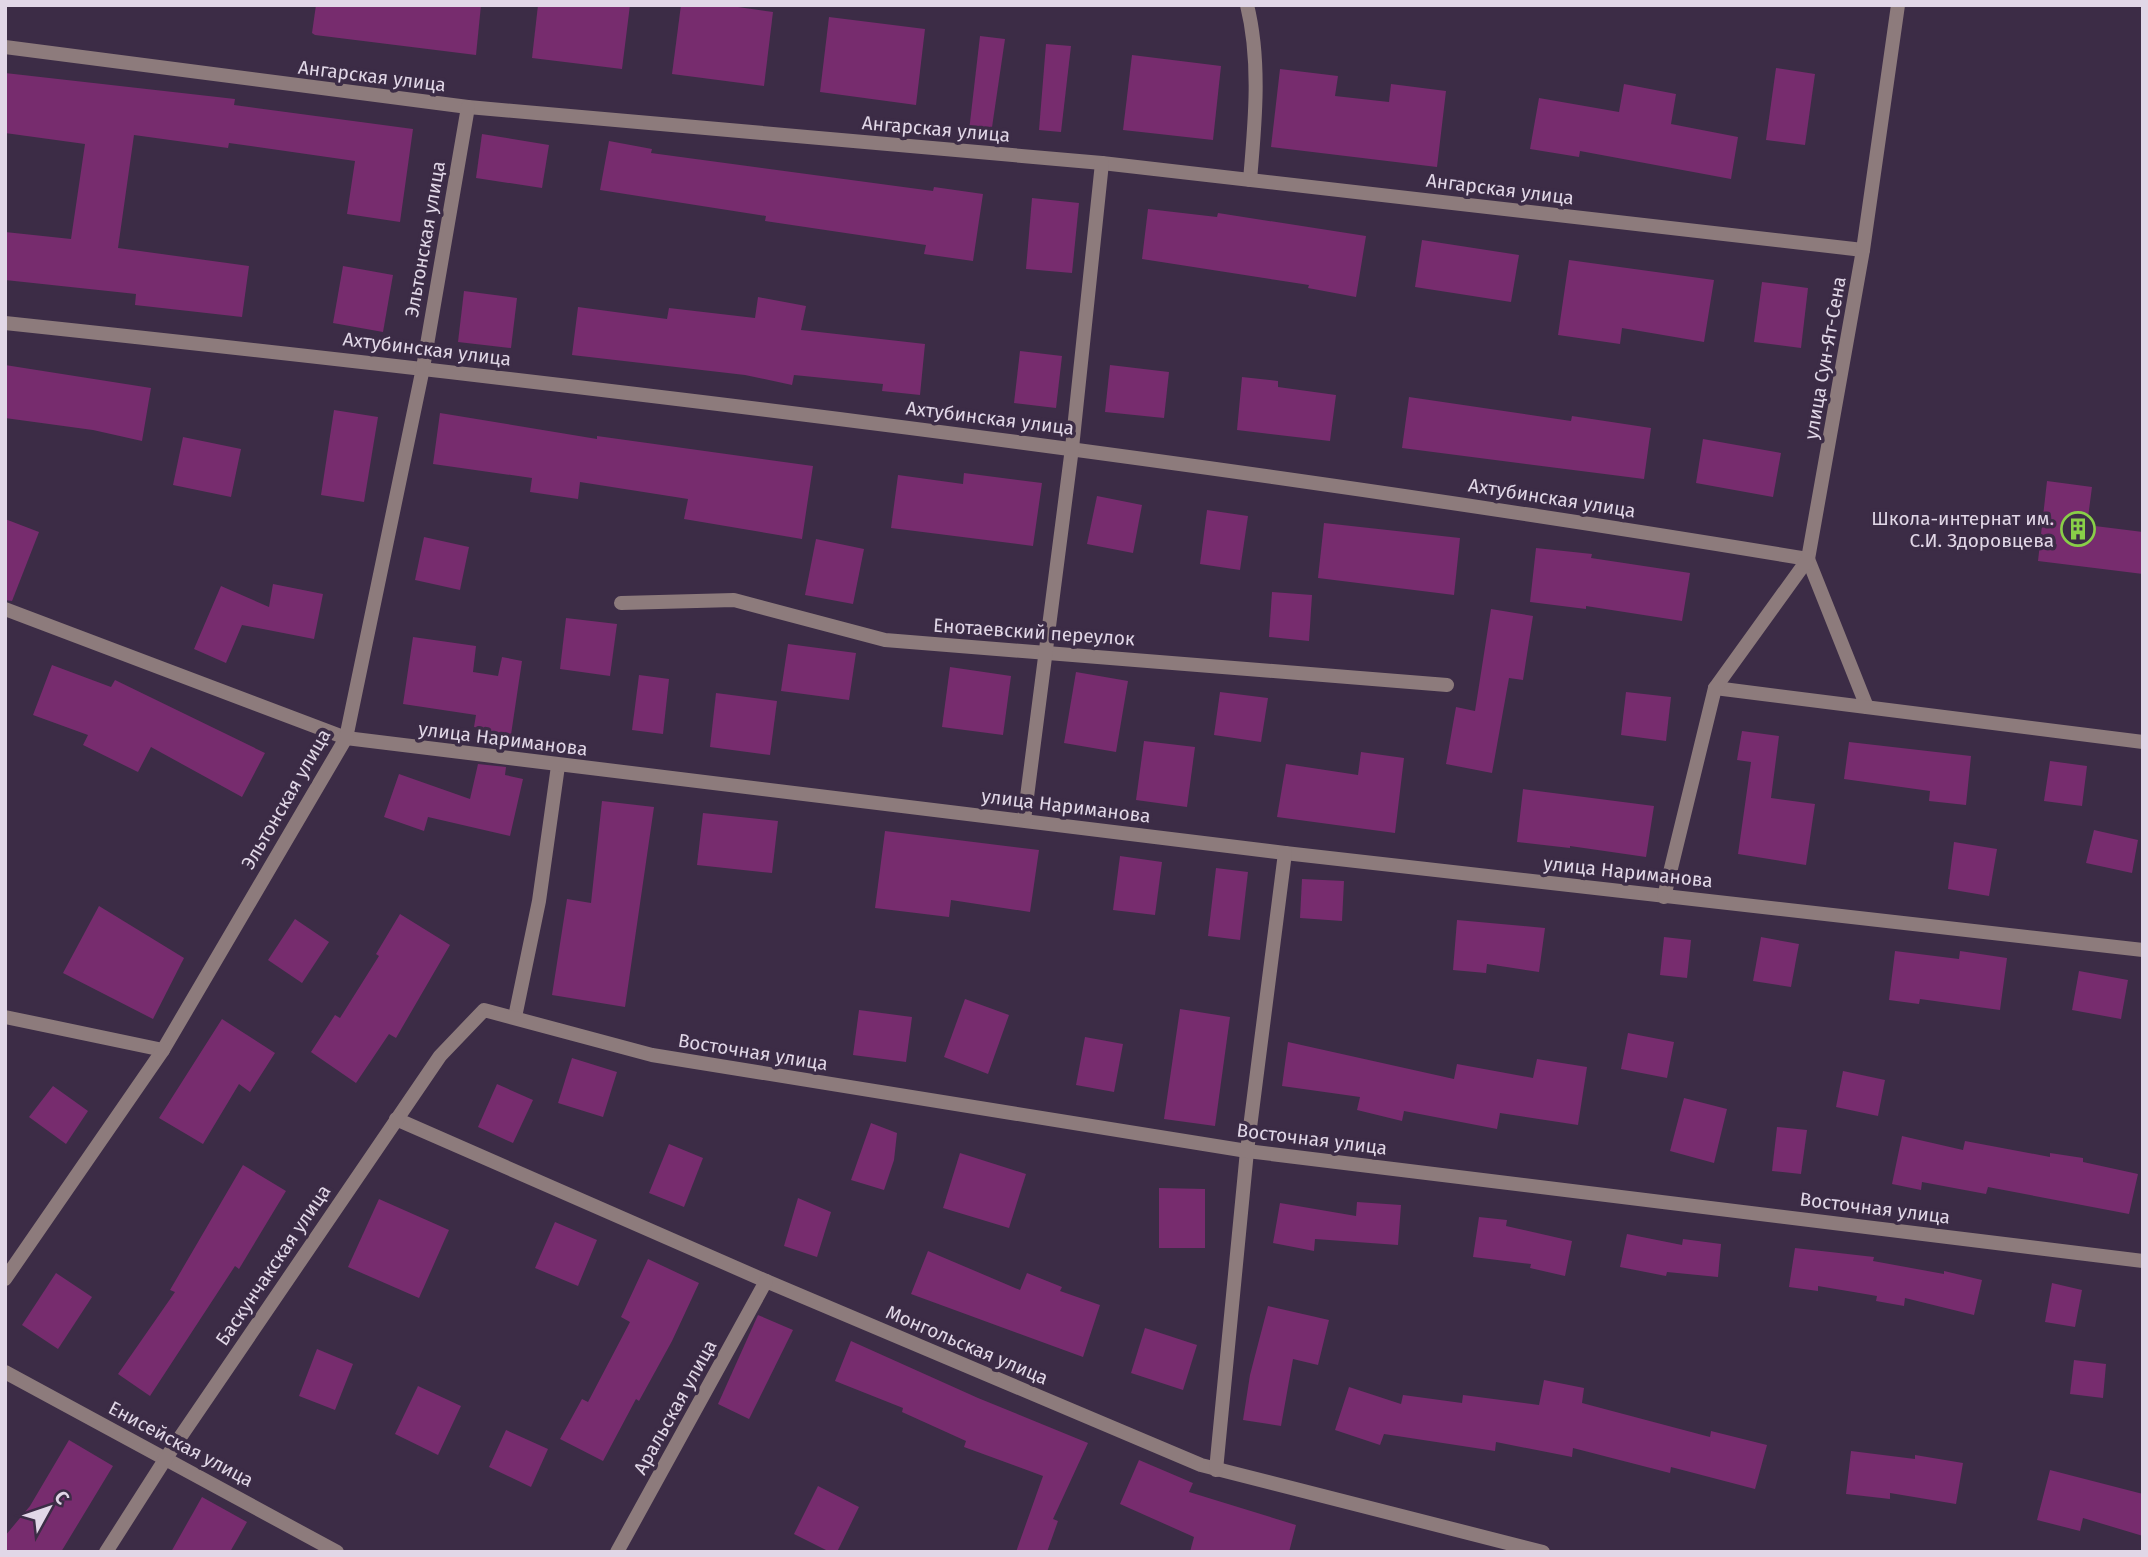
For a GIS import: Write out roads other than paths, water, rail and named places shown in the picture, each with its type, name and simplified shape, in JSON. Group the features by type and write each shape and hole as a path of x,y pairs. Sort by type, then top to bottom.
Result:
{"street":[{"path":"1247,5 1253,29 1255,122 1250,180"},
{"name":"улица Сун-Ят-Сена","path":"1716,688 1808,559 1863,250 1898,5"},
{"name":"Ангарская улица","path":"5,47 468,107 1102,163 1863,250"},
{"name":"Эльтонская улица","path":"5,1279 163,1050 346,738 423,368 468,107"},
{"path":"1024,820 1072,448 1102,163"},
{"name":"Ахтубинская улица","path":"5,323 423,368 1072,448 1481,505 1808,559"},
{"path":"1808,559 1867,707"},
{"name":"Енотаевский переулок","path":"621,603 734,600 885,640 1447,685"},
{"name":"улица Нариманова","path":"5,609 346,738 1285,853 1664,897 1774,906 2143,950"},
{"path":"1664,897 1716,688 2143,742"},
{"path":"515,1017 539,901 558,766"},
{"path":"1216,1470 1247,1151 1285,853"},
{"name":"Восточная улица","path":"484,1010 652,1055 1247,1151 2143,1261"},
{"name":"Баскунчакская улица","path":"106,1552 166,1458 396,1119 440,1056 484,1010"},
{"path":"5,1017 163,1050"},
{"name":"Монгольская улица","path":"396,1119 766,1281 1216,1470 1543,1552"},
{"name":"Аральская улица","path":"618,1551 766,1281"},
{"name":"Енисейская улица","path":"5,1372 337,1552"}],"place":[{"name":"Школа-интернат им. С.И. Здоровцева","path":"2078,529"}]}
